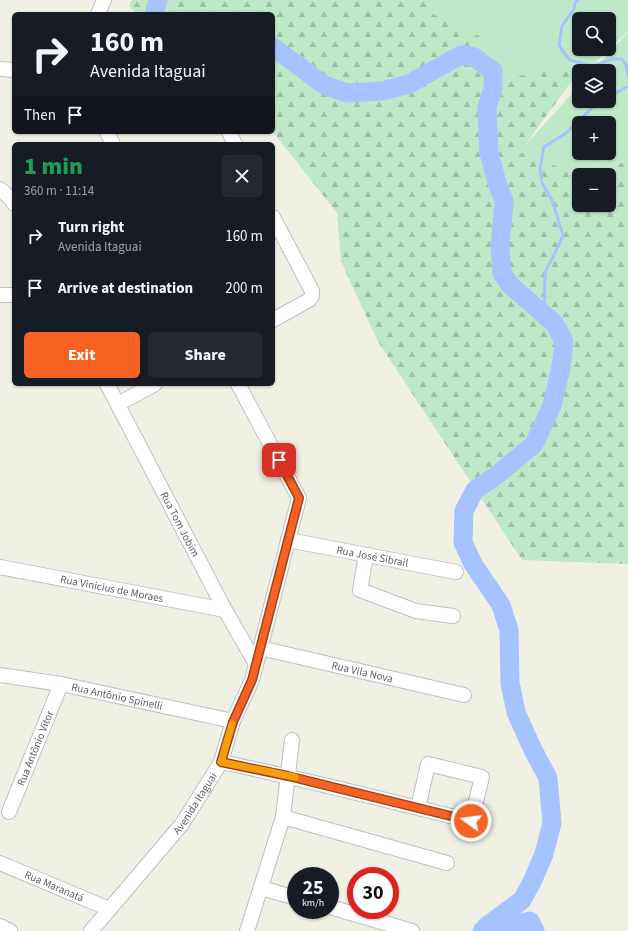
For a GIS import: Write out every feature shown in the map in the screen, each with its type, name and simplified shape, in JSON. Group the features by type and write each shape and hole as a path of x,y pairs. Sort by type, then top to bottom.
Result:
{"street":[{"path":"99,12 104,0"},
{"path":"0,69 12,70"},
{"path":"0,189 12,200"},
{"path":"275,221 312,291 312,296 309,300 275,319"},
{"path":"0,295 12,295"},
{"name":"Rua Tom Jobim","path":"108,386 225,610 256,664"},
{"path":"118,404 151,386"},
{"name":"Avenida Itaguai","path":"91,931 182,824 221,762 233,722 252,680 299,498 239,386"},
{"name":"Rua José Sibrail","path":"288,540 456,572"},
{"path":"366,555 360,590 416,611 454,616"},
{"name":"Rua Vinicius de Moraes","path":"0,567 225,610"},
{"name":"Rua Vila Nova","path":"260,648 464,695"},
{"name":"Rua Antônio Spinelli","path":"0,675 61,684 233,722"},
{"name":"Rua Antônio Vitor","path":"9,812 61,684"},
{"path":"247,931 283,817 292,740"},
{"path":"221,762 288,776 418,808 471,821 482,777 428,764 418,808"},
{"path":"283,817 447,863"},
{"name":"Rua Maranatá","path":"0,863 109,910"},
{"path":"261,888 287,895"},
{"path":"339,911 412,931"},
{"path":"0,926 10,931"}],"green space":[{"path":"132,0 428,0 427,11 481,37 491,81 572,67 572,81 520,152 572,172 572,212 616,212 616,168 594,168 628,162 628,564 522,560 377,340 341,261 337,213 275,134 275,12 135,12 129,6"},
{"path":"428,0 628,0 628,31 616,43 616,12 572,12 572,56 602,56 594,64 572,64 572,69 490,81 481,37 426,11"},
{"path":"628,32 628,162 594,168 572,168 571,172 519,152 572,94 572,108 616,108 616,64 599,64 606,56 616,56 616,45"}],"waterway":[{"path":"155,12 158,0"},
{"path":"578,0 575,3 574,9 562,26 559,45 562,50 570,60 592,66 613,59 622,59 626,65 628,76"},
{"path":"275,48 324,85 347,93 383,91 409,84 461,55 474,57 493,71 493,88 487,107 488,131 489,153 497,183 504,201 500,247 502,273 510,285 555,324 564,342 561,367 552,406 534,444 497,475 475,490 464,511 463,542 473,564 501,605 509,630 510,683 516,712 532,748 548,778 552,823 544,854 532,882 522,900 482,931"},
{"path":"616,93 628,86"},
{"path":"544,315 545,272 563,235 552,200 542,183 540,169 544,147 566,133 592,108"},
{"path":"487,926 504,927 530,921 535,931"}],"slow traffic":[{"path":"232,724 221,762 295,777"}],"route":[{"path":"279,460 299,498 252,680 233,722 221,762 288,776 471,821"}]}
